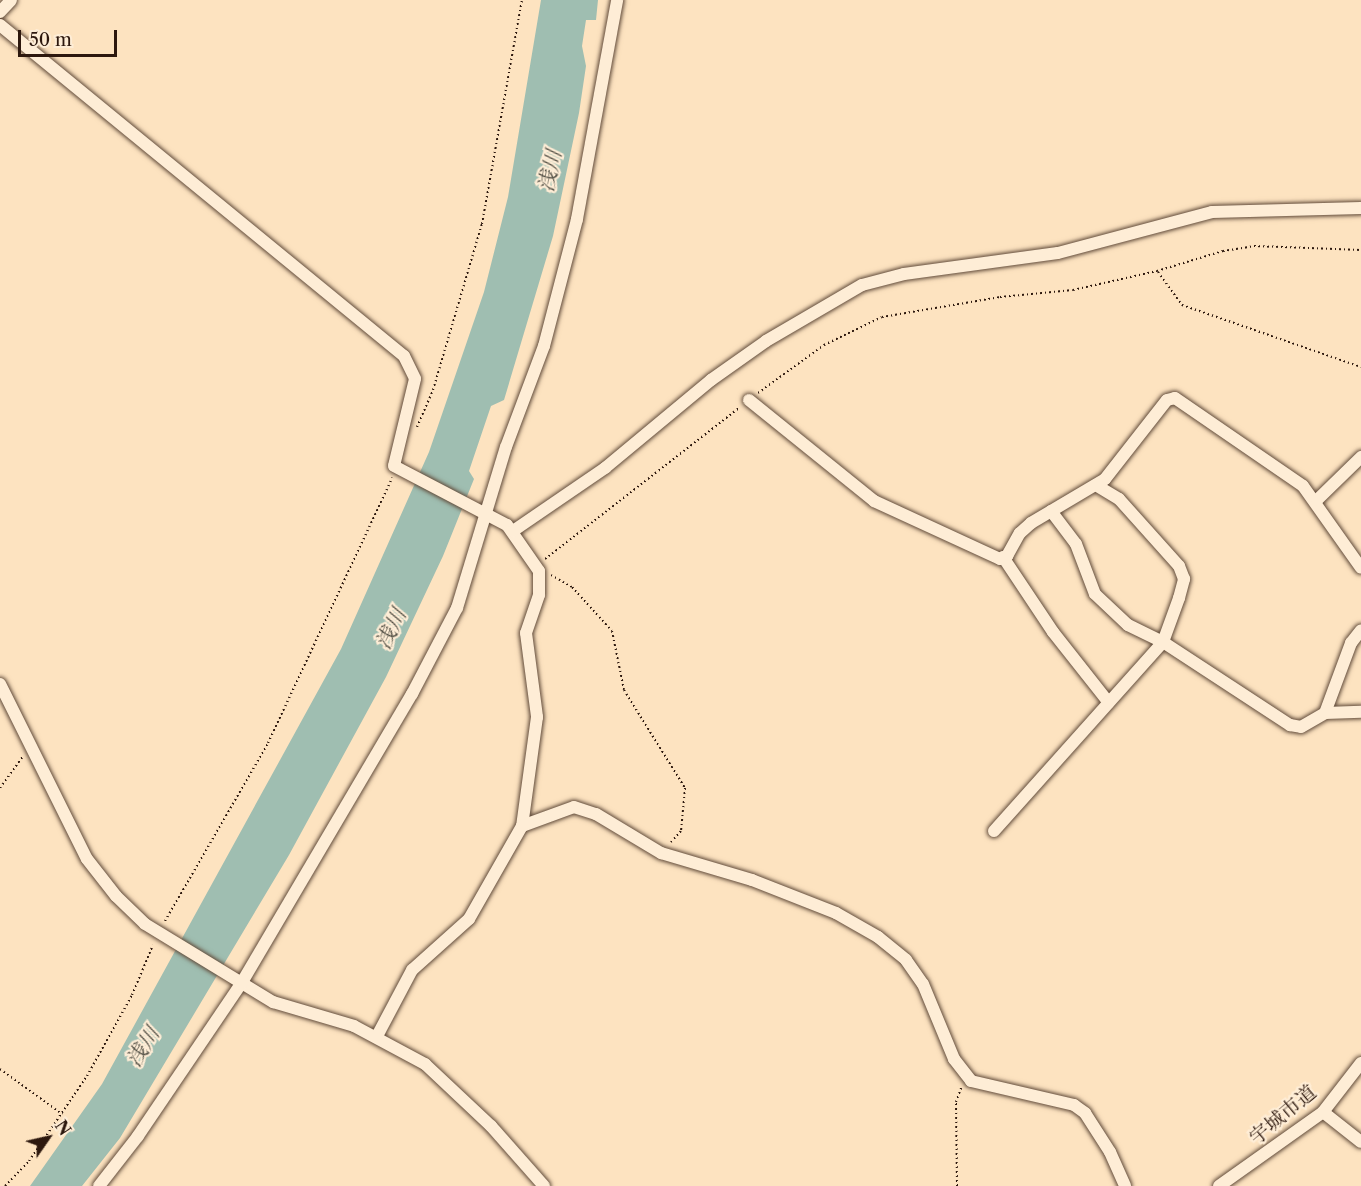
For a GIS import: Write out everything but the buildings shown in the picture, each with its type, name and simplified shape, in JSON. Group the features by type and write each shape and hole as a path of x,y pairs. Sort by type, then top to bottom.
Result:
{"street":[{"path":"0,12 11,0"},
{"path":"99,1186 138,1137 237,982 412,694 458,608 482,513 544,346 577,219 617,0"},
{"path":"0,25 404,356 415,379 393,462 401,472 513,531 537,569 539,595 526,633 537,717 522,826 469,919 412,970 377,1036"},
{"path":"513,531 605,468 711,380 766,341 862,285 904,274 1058,253 1212,213 1361,208"},
{"path":"1003,557 1020,533 1051,511 1096,485 1167,400 1175,398 1267,459 1317,500 1346,550 1361,568"},
{"path":"748,400 874,501 992,557 1003,557"},
{"path":"1317,500 1361,456"},
{"path":"994,831 1163,642 1184,579 1179,566 1119,499 1096,485"},
{"path":"1051,511 1076,544 1095,594 1128,625 1163,642 1290,725 1301,727 1325,712 1361,712"},
{"path":"1003,557 1053,632 1109,703"},
{"path":"1325,712 1351,643 1361,630"},
{"path":"0,684 87,859 116,896 162,935 237,982 301,1013 377,1036 425,1064 462,1096 536,1172 544,1186"},
{"path":"522,826 574,807 596,814 661,853 752,880 836,913 878,937 906,960 923,984 954,1059 970,1081 1074,1105 1085,1113 1110,1152 1125,1186"},
{"name":"宇城市道","path":"1219,1186 1323,1112 1361,1063"},
{"path":"1323,1112 1361,1142"}],"path":[{"path":"417,428 433,390 482,224 522,0"},
{"path":"661,853 681,831 685,788 624,690 608,625 572,587 537,569 691,449 748,400 824,345 882,317 1000,297 1073,290 1157,271 1178,262 1254,246 1361,250"},
{"path":"1157,271 1173,299 1182,305 1361,366"},
{"path":"5,1186 29,1161 62,1114 132,995 162,935 268,743 401,472"},
{"path":"0,788 31,744"},
{"path":"0,1069 62,1114"},
{"path":"957,1186 956,1102 958,1091 970,1081"}],"water":[{"name":"浅川","path":"541,0 598,0 596,20 586,20 582,46 586,66 579,113 553,236 504,400 491,406 469,471 474,479 443,556 386,677 289,855 120,1138 82,1186 30,1186 102,1084 341,649 429,452 484,292 508,197"}]}
